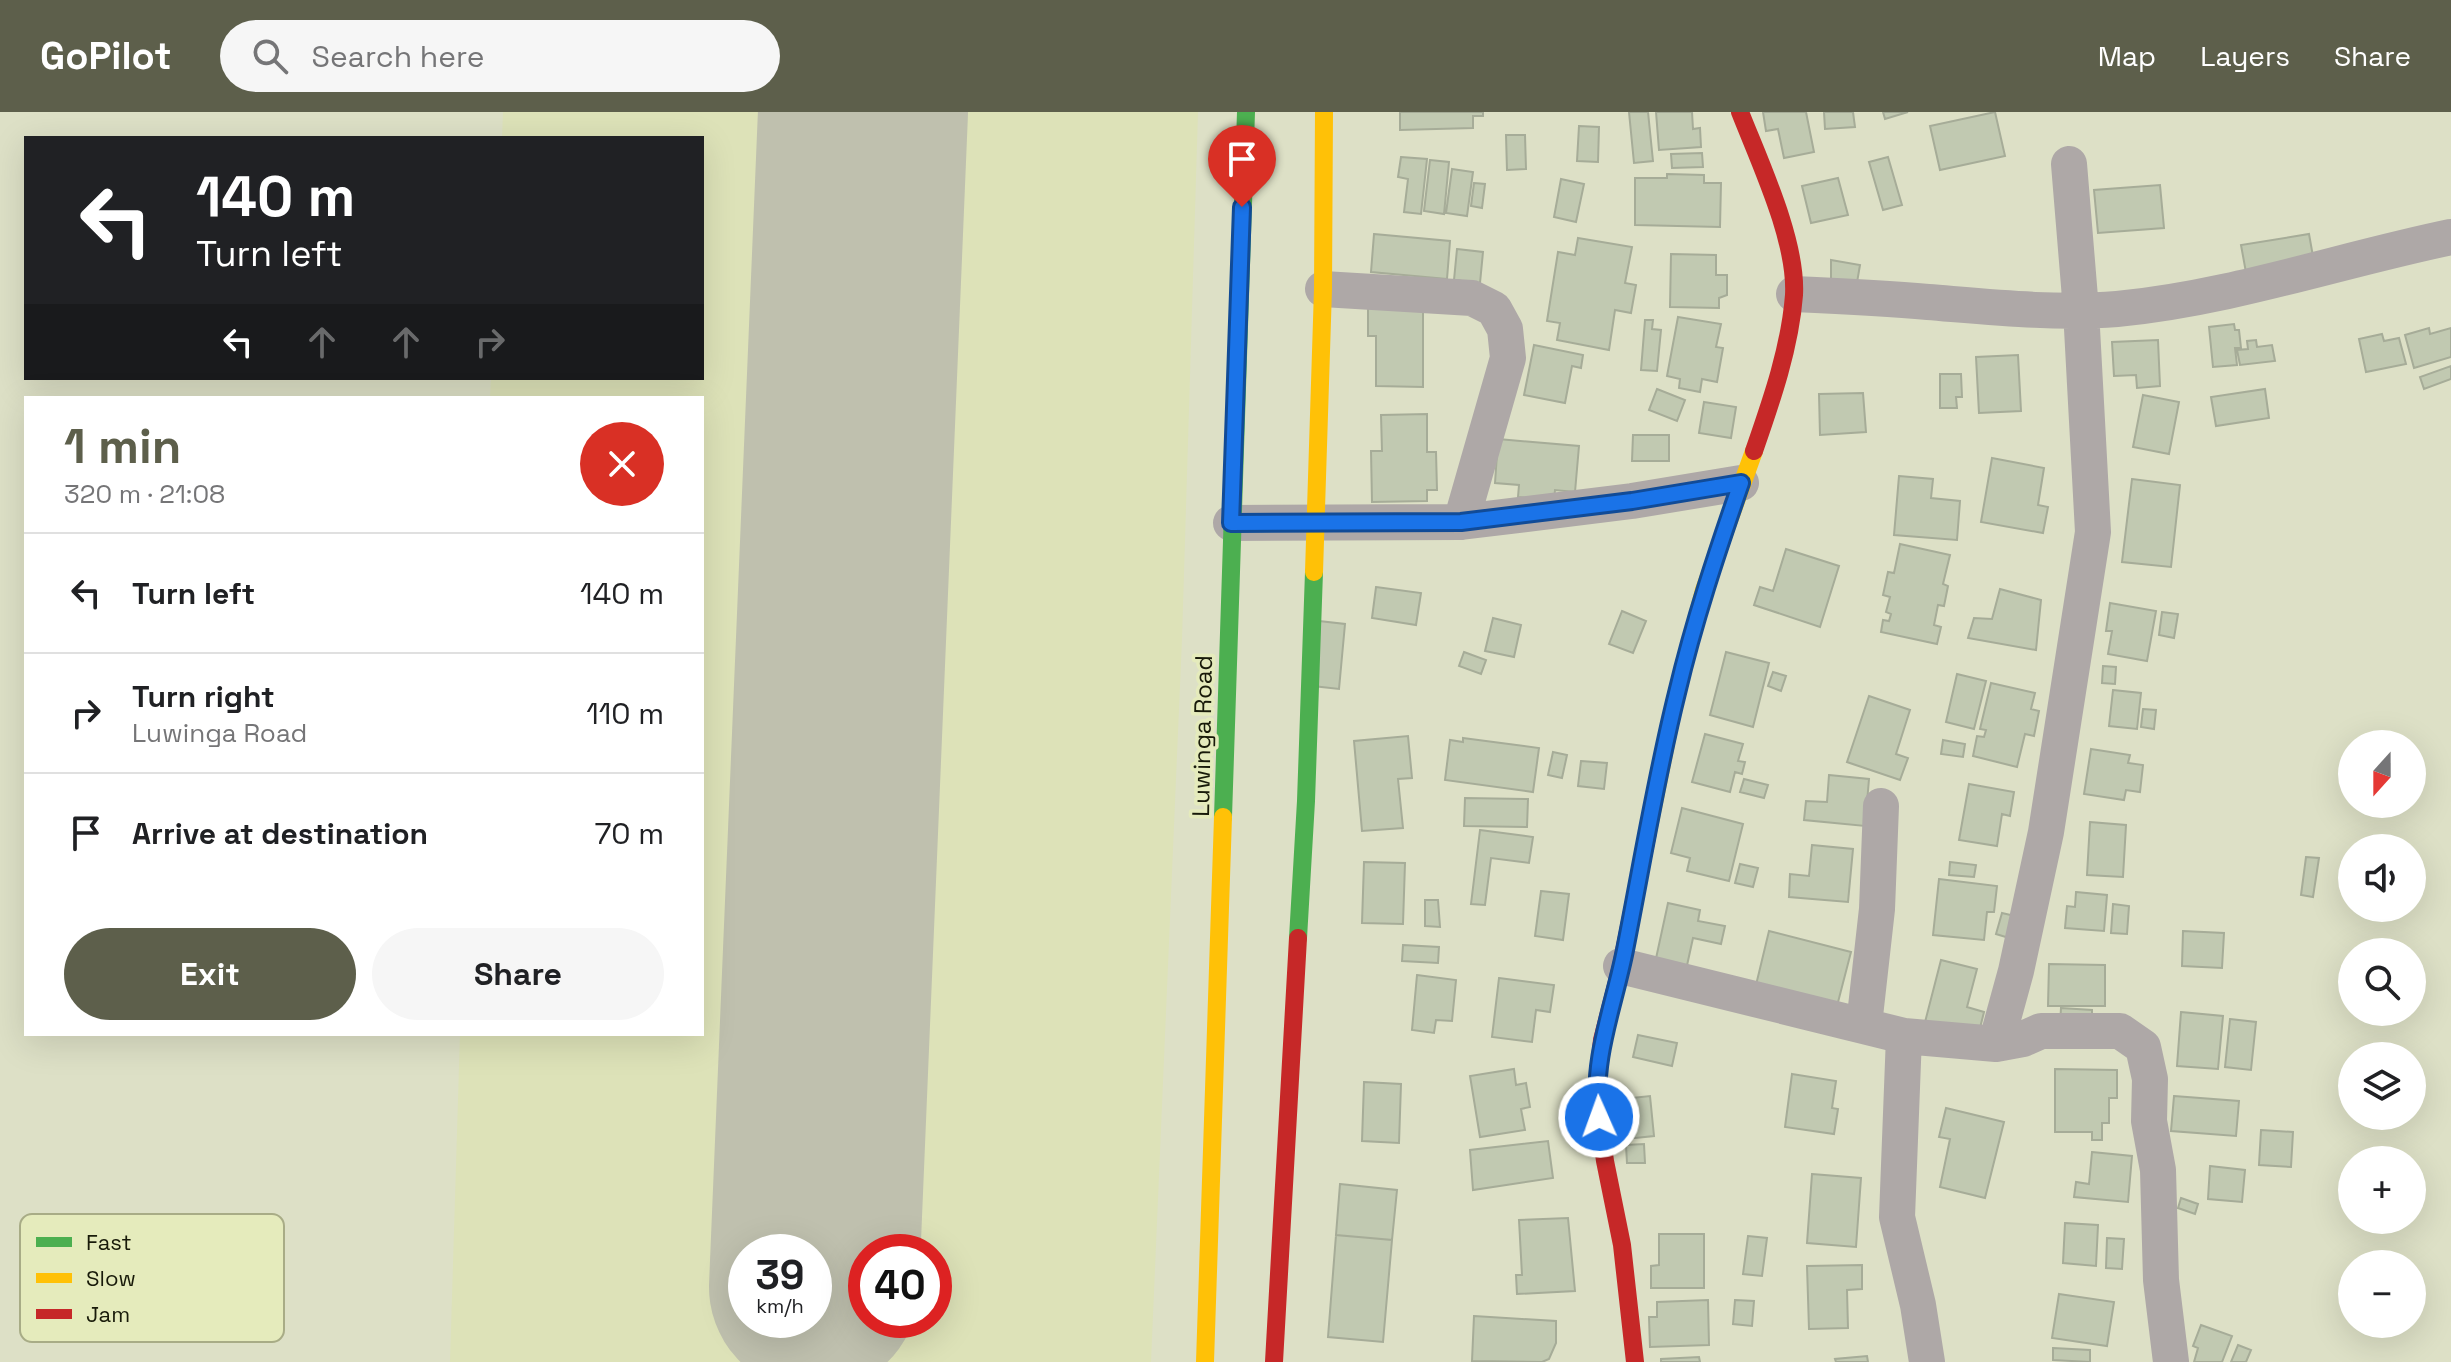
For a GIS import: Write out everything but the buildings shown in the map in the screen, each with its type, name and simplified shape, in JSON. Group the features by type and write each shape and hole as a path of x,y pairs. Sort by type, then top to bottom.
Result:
{"main road":[{"name":"Luwinga Road","path":"1205,1362 1246,112"},
{"path":"1274,1362 1306,801 1323,289 1324,112"},
{"path":"1635,1362 1622,1245 1596,1096 1602,1040 1621,966 1676,695 1704,590 1780,371 1794,294 1781,218 1740,112"}],"street":[{"path":"1996,1044 2016,971 2046,832 2093,532 2081,310 2069,164"},
{"path":"1794,294 2081,310 2117,309 2224,292 2451,237"},
{"path":"1323,289 1472,298 1494,309 1505,329 1508,358 1461,522"},
{"path":"1231,523 1461,522 1632,501 1741,483"},
{"path":"1864,1025 1877,909 1881,806"},
{"path":"1621,966 1904,1036 1996,1044 2023,1039 2041,1031 2120,1031 2143,1047 2150,1079 2149,1121 2158,1170 2161,1280 2171,1362"},
{"path":"1904,1036 1897,1217 1918,1305 1927,1362"}],"shaded area":[{"path":"503,112 1198,112 1182,639 1151,1362 450,1362 460,1036 704,1036 704,396 490,396 491,380 704,380 704,136 502,136"}],"runway":[{"path":"816,1234 863,112"}],"traffic: fast":[{"path":"1223,817 1246,112"},
{"path":"1298,938 1314,572"}],"traffic: slow":[{"path":"1314,572 1323,289 1324,112"},
{"path":"1648,832 1676,695 1704,590 1754,451"},
{"path":"1205,1362 1223,817"}],"traffic: jam":[{"path":"1740,112 1784,227 1790,251 1794,295 1784,355 1754,451"},
{"path":"1635,1362 1622,1245 1596,1096 1602,1040 1621,966 1648,832"},
{"path":"1274,1362 1298,938"}],"route":[{"path":"1242,207 1231,523 1461,522 1632,501 1741,483 1704,590 1676,695 1621,966 1602,1040 1596,1096 1599,1117"}]}
